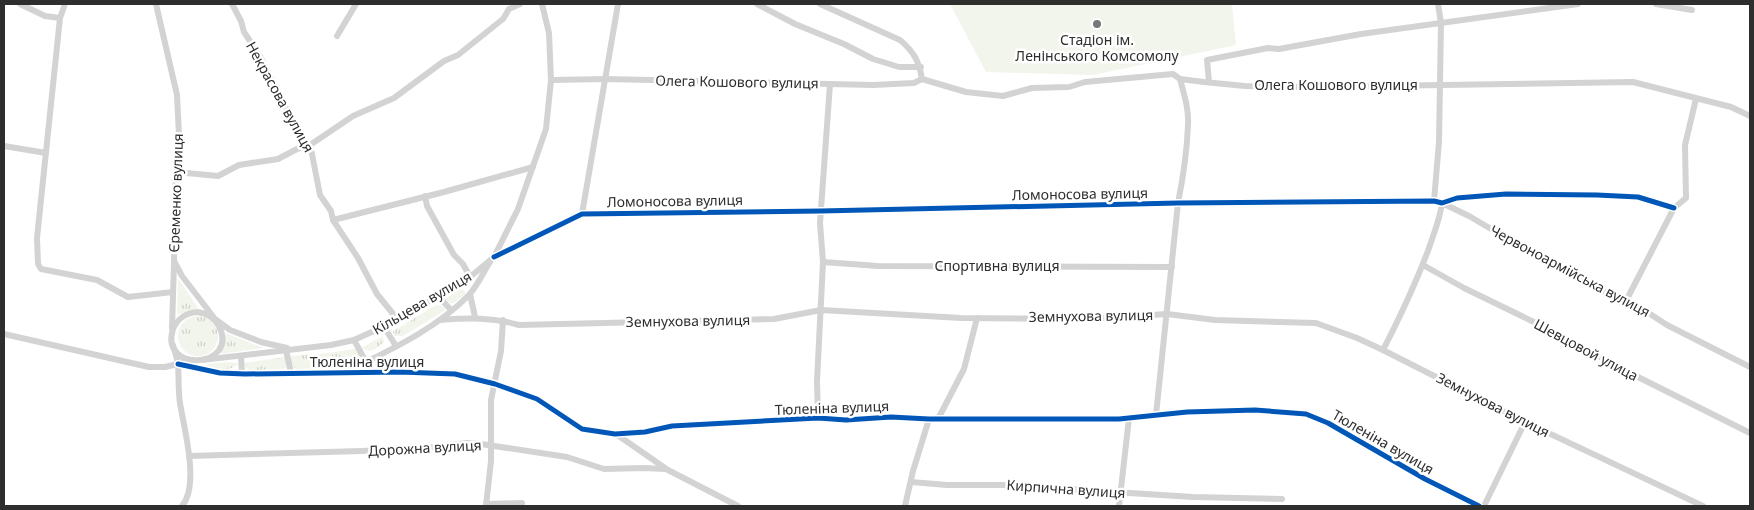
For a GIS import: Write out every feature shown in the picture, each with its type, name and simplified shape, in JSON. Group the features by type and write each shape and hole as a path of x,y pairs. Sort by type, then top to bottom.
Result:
{"street":[{"path":"20,4 45,16 60,18"},
{"path":"65,4 60,18 37,238 38,264 41,269 97,280 128,297 173,292"},
{"name":"Єременко вулиця","path":"156,4 177,95 179,136 176,172 174,261 182,276 215,319 230,330 288,349"},
{"name":"Некрасова вулиця","path":"232,4 241,21 244,32 261,58 301,138 312,149 320,195 331,211 333,220 358,258 377,294 398,320"},
{"path":"337,36 356,4"},
{"path":"176,172 218,176 239,165 278,159 308,145 353,116 394,98 444,61 458,56 502,19 509,9 520,4"},
{"name":"Кільцева вулиця","path":"178,364 331,345 354,340 398,320 470,277 494,257 518,209 546,129 551,80 549,33 542,4"},
{"path":"582,214 618,4"},
{"path":"756,4 795,24 844,44 873,59 899,67 920,67"},
{"path":"820,4 900,40 910,49 920,67 922,79"},
{"path":"1434,201 1439,142 1441,23 1438,4"},
{"path":"1209,82 1207,60 1268,48 1279,49 1361,34 1578,4"},
{"path":"1656,4 1692,10"},
{"name":"Олега Кошового вулиця","path":"551,80 606,79 830,84 914,83 922,79 966,92 1003,96 1032,88 1068,87 1085,82 1172,74 1180,78 1244,86 1310,87 1633,82 1731,107 1750,116"},
{"path":"1156,415 1188,125 1187,107 1180,78"},
{"path":"818,418 817,381 823,262 820,223 830,84"},
{"path":"1627,299 1674,208 1686,198 1685,145 1696,99"},
{"path":"4,146 46,153"},
{"path":"333,220 533,167"},
{"name":"Ломоносова вулиця","path":"494,257 582,214 1178,203 1434,201 1442,203 1457,198 1506,194 1638,197 1674,208"},
{"path":"425,196 427,206 454,255 464,264 470,277"},
{"path":"1383,350 1408,300 1423,264 1440,217 1442,203"},
{"name":"Червоноармійська вулиця","path":"1442,203 1469,216 1556,267 1613,296 1627,299 1667,325 1750,367"},
{"path":"345,373 440,320 470,294 494,257"},
{"path":"174,261 172,332 178,364 180,403 190,478 188,495 183,505"},
{"name":"Спортивна вулиця","path":"823,262 878,266 1172,267"},
{"name":"Шевцовой улица","path":"1423,264 1464,288 1750,433"},
{"path":"470,294 475,317"},
{"path":"438,296 451,310"},
{"name":"Земнухова вулиця","path":"440,320 475,317 503,320 519,325 774,319 821,310 977,318 1090,318 1167,314 1215,320 1316,323 1383,350 1525,422 1703,506"},
{"path":"172,332 176,323 187,314 202,312 215,319 221,332 221,342 214,355 202,360"},
{"path":"938,419 964,369 977,318"},
{"path":"503,320 502,351 491,400 492,446 486,505 522,503"},
{"path":"384,327 396,346"},
{"path":"4,334 149,367 165,367 178,364"},
{"path":"354,340 366,362"},
{"path":"173,345 182,357 190,361"},
{"path":"288,349 290,373"},
{"path":"241,356 242,374"},
{"name":"Тюленіна вулиця","path":"178,364 220,373 242,374 455,374 495,384 537,399 582,429 615,434 645,432 672,426 818,418 846,420 890,416 929,419 1129,418 1187,412 1255,410 1306,414 1328,423 1425,479 1479,506"},
{"path":"1119,506 1129,418"},
{"path":"905,506 929,419"},
{"path":"1484,506 1525,422"},
{"path":"615,434 666,469"},
{"name":"Дорожна вулиця","path":"188,456 425,448 467,443 566,457 604,469 666,469 738,506"},
{"name":"Кирпична вулиця","path":"911,482 947,485 1002,485 1193,498 1282,499"}],"green space":[{"name":"Стадіон ім. Ленінського Комсомолу","path":"950,4 1232,4 1236,45 1093,75 986,72"},
{"path":"178,278 198,308 177,315"},
{"path":"461,289 465,291 465,294 454,303 450,303 445,299"},
{"path":"436,305 442,306 445,309 444,311 403,336 394,336 393,331"},
{"path":"198,316 212,322 218,336 212,350 198,356 184,350 178,336 184,322"},
{"path":"226,333 263,348 221,354"},
{"path":"383,337 384,342 374,350 369,351 362,348 377,339"},
{"path":"357,349 361,360 349,366 297,369 291,365 289,358 291,356"},
{"path":"285,357 287,367 283,369 250,370 243,363"},
{"path":"239,363 228,369 207,366 208,364"}],"cycle path":[{"path":"494,257 582,214 1178,203 1434,201 1442,203 1457,198 1506,194 1638,197 1674,208"},
{"path":"178,364 220,373 245,374 400,372 455,374 495,384 537,399 582,429 615,434 645,432 672,426 818,418 846,420 891,417 929,419 1119,419 1187,412 1255,410 1306,414 1328,423 1425,479 1479,506"}],"place":[{"name":"Стадіон ім. Ленінського Комсомолу","path":"1097,24"}]}
